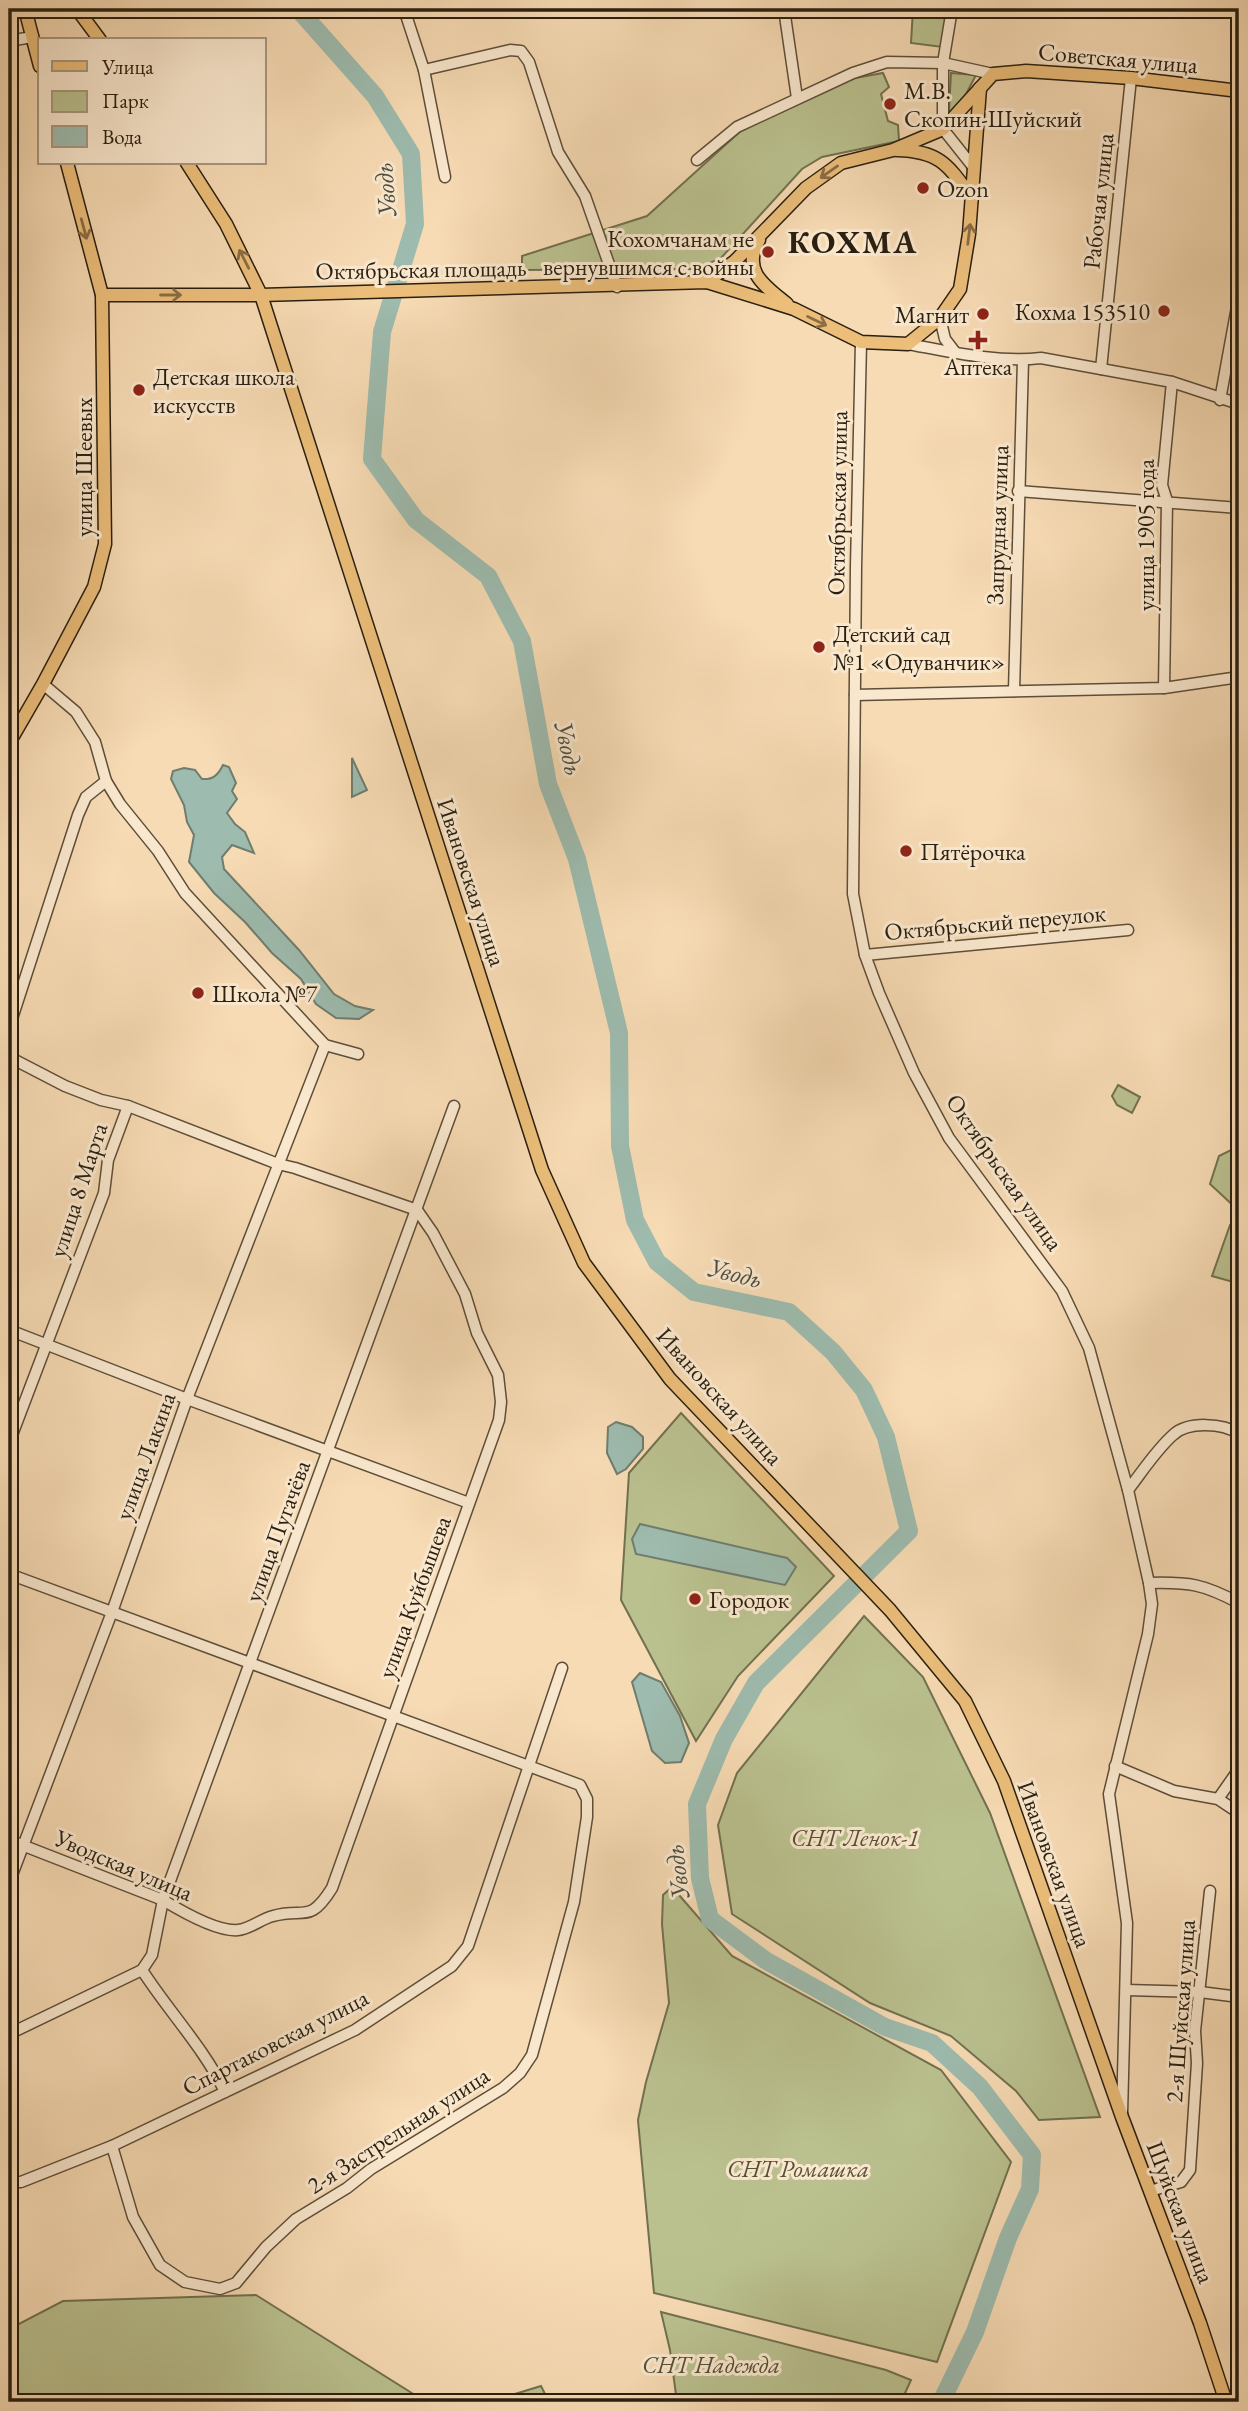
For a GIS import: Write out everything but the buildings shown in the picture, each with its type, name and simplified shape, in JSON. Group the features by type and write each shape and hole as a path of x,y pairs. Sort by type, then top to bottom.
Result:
{"main road":[{"path":"25,9 38,59"},
{"path":"77,9 99,38"},
{"name":"Советская улица","path":"993,74 1026,71 1131,78 1239,91"},
{"path":"707,282 724,271 806,188 841,163 893,150 943,129 993,74"},
{"path":"707,282 794,309 861,342 908,344 940,318 960,289 972,198 980,88"},
{"path":"893,150 922,151 940,160 972,198"},
{"path":"66,164 102,295"},
{"name":"Ивановская улица","path":"188,164 226,224 261,295 547,1181 584,1263 670,1379 890,1610 965,1701 1004,1781 1122,2117"},
{"path":"762,234 751,261 754,271 760,282 794,309"},
{"name":"Октябрьская площадь","path":"102,295 261,295 430,289 617,287 707,282"},
{"name":"улица Шеевых","path":"9,743 94,587 105,544 102,295"},
{"name":"Шуйская улица","path":"1122,2117 1200,2323 1226,2402"}],"street":[{"path":"404,9 424,71 445,177"},
{"path":"784,9 797,98"},
{"path":"952,9 943,63 943,129 974,168"},
{"path":"9,41 32,37"},
{"path":"424,71 510,50 521,51 529,62 558,152 585,196 617,287"},
{"name":"Советская улица","path":"697,160 737,127 853,73 887,62 943,63 993,74"},
{"name":"Рабочая улица","path":"1101,369 1131,78"},
{"path":"1220,400 1239,296"},
{"path":"940,318 945,339 955,352"},
{"name":"Октябрьская улица","path":"861,342 853,894 865,955 914,1073 949,1138 1062,1291 1088,1348 1128,1490 1150,1583 1152,1604 1148,1634 1109,1794 1127,1923 1122,2117"},
{"path":"908,344 1023,360 1041,358 1172,382 1220,400 1239,404"},
{"name":"Запрудная улица","path":"1014,691 1023,360"},
{"name":"улица 1905 года","path":"1164,688 1167,500 1162,485 1172,382"},
{"path":"1018,491 1167,500 1239,508"},
{"path":"855,695 1164,688 1239,677"},
{"path":"43,684 76,712 95,742 106,781 120,804 158,851 185,893 325,1045 358,1054"},
{"path":"9,1028 78,815 86,797 106,781"},
{"name":"Октябрьский переулок","path":"865,955 1128,930"},
{"name":"улица Лакина","path":"9,1883 113,1612 187,1399 325,1045"},
{"path":"9,1057 65,1087 100,1100 128,1106 278,1164 417,1210"},
{"name":"улица 8 Марта","path":"9,1443 104,1193 108,1160 128,1106"},
{"name":"улица Пугачёва","path":"142,1970 152,1955 163,1900 454,1106"},
{"name":"улица Куйбышева","path":"223,1929 240,1931 274,1915 304,1914 321,1905 332,1888 499,1420 501,1402 498,1375 477,1333 466,1294 433,1233 417,1210"},
{"path":"9,1330 469,1503"},
{"path":"1128,1490 1174,1433 1203,1424 1232,1429 1239,1434"},
{"path":"9,1574 529,1766"},
{"path":"1150,1583 1185,1582 1214,1590 1239,1604"},
{"name":"Спартаковская улица","path":"9,2182 21,2182 112,2146 355,2030 452,1966 468,1946 562,1668"},
{"name":"2-я Застрельная улица","path":"112,2146 133,2217 160,2265 185,2282 220,2289 236,2283 266,2247 296,2220 347,2188 371,2169 503,2088 520,2073 532,2055 574,1902 587,1817 587,1799 580,1786 529,1766"},
{"path":"1115,1766 1174,1791 1218,1799 1229,1809 1239,1813"},
{"path":"1218,1799 1239,1769"},
{"name":"Уводская улица","path":"9,1840 163,1900 223,1929"},
{"name":"2-я Шуйская улица","path":"1150,2191 1181,2182 1190,2170 1197,2063 1195,2031 1210,1891"},
{"path":"9,2034 142,1970 163,2003 216,2073 225,2092"},
{"path":"1126,1990 1200,1992 1239,1997"},
{"path":"1239,2190 1239,2199"}],"green space":[{"path":"913,9 947,9 942,47 911,43"},
{"path":"883,73 889,87 881,94 888,121 898,125 899,141 822,157 802,169 721,258 697,269 522,270 522,256 647,216 744,128 850,79"},
{"path":"951,73 976,75 953,112 949,111"},
{"path":"1118,1085 1140,1097 1132,1113 1117,1105 1112,1096"},
{"path":"1239,1146 1239,1211 1210,1184 1219,1156"},
{"path":"1239,1218 1239,1287 1237,1283 1212,1276 1230,1225"},
{"path":"681,1413 834,1576 738,1676 696,1741 621,1600 629,1473"},
{"name":"СНТ Ленок-1","path":"864,1616 923,1677 990,1813 1100,2117 1039,2120 1016,2091 951,2036 870,2003 732,1914 718,1825 737,1773"},
{"name":"СНТ Ромашка","path":"672,1887 732,1956 941,2070 1011,2162 937,2362 654,2293 638,2120 669,2003 662,1924 663,1895"},
{"path":"256,2295 426,2402 9,2402 9,2329 63,2301"},
{"name":"СНТ Надежда","path":"661,2312 886,2370 911,2380 901,2402 677,2402 670,2350"},
{"path":"541,2386 549,2402 489,2402"}],"water":[{"path":"352,758 367,790 352,797"},
{"path":"223,765 229,767 236,783 232,791 237,799 227,813 245,832 254,853 232,845 222,857 224,869 299,950 334,994 355,1006 373,1010 359,1019 336,1018 316,1004 301,979 214,893 189,862 194,835 187,822 184,805 171,779 173,771 184,768 195,770 202,779 209,779 219,772"},
{"path":"616,1422 632,1427 643,1437 643,1449 626,1469 617,1474 607,1453 608,1427"},
{"path":"640,1524 787,1558 796,1567 785,1585 636,1554 632,1539"},
{"path":"640,1673 661,1682 680,1716 689,1743 681,1762 665,1763 652,1751 632,1682"}],"waterway":[{"name":"Уводь","path":"298,9 375,96 411,154 415,224 382,332 372,459 416,520 488,576 522,641 548,784 577,859 619,1033 620,1146 635,1220 657,1262 694,1292 789,1312 833,1352 864,1390 886,1437 909,1531 756,1683 724,1739 697,1804 700,1878 710,1919 765,1960 885,2027 932,2043 980,2087 1032,2155 1030,2189 1008,2238 975,2332 941,2402"}],"place":[{"name":"М.В. Скопин-Шуйский","path":"890,104"},
{"name":"Ozon","path":"923,188"},
{"name":"Кохомчанам не вернувшимся с войны","path":"768,252"},
{"name":"Кохма 153510","path":"1164,311"},
{"name":"Магнит","path":"983,314"},
{"name":"Аптека","path":"978,340"},
{"name":"Детская школа искусств","path":"139,390"},
{"name":"Детский сад №1 «Одуванчик»","path":"819,647"},
{"name":"Пятёрочка","path":"906,851"},
{"name":"Школа №7","path":"198,993"},
{"name":"Городок","path":"695,1599"}],"district":[{"name":"КОХМА","path":"853,242"}]}
